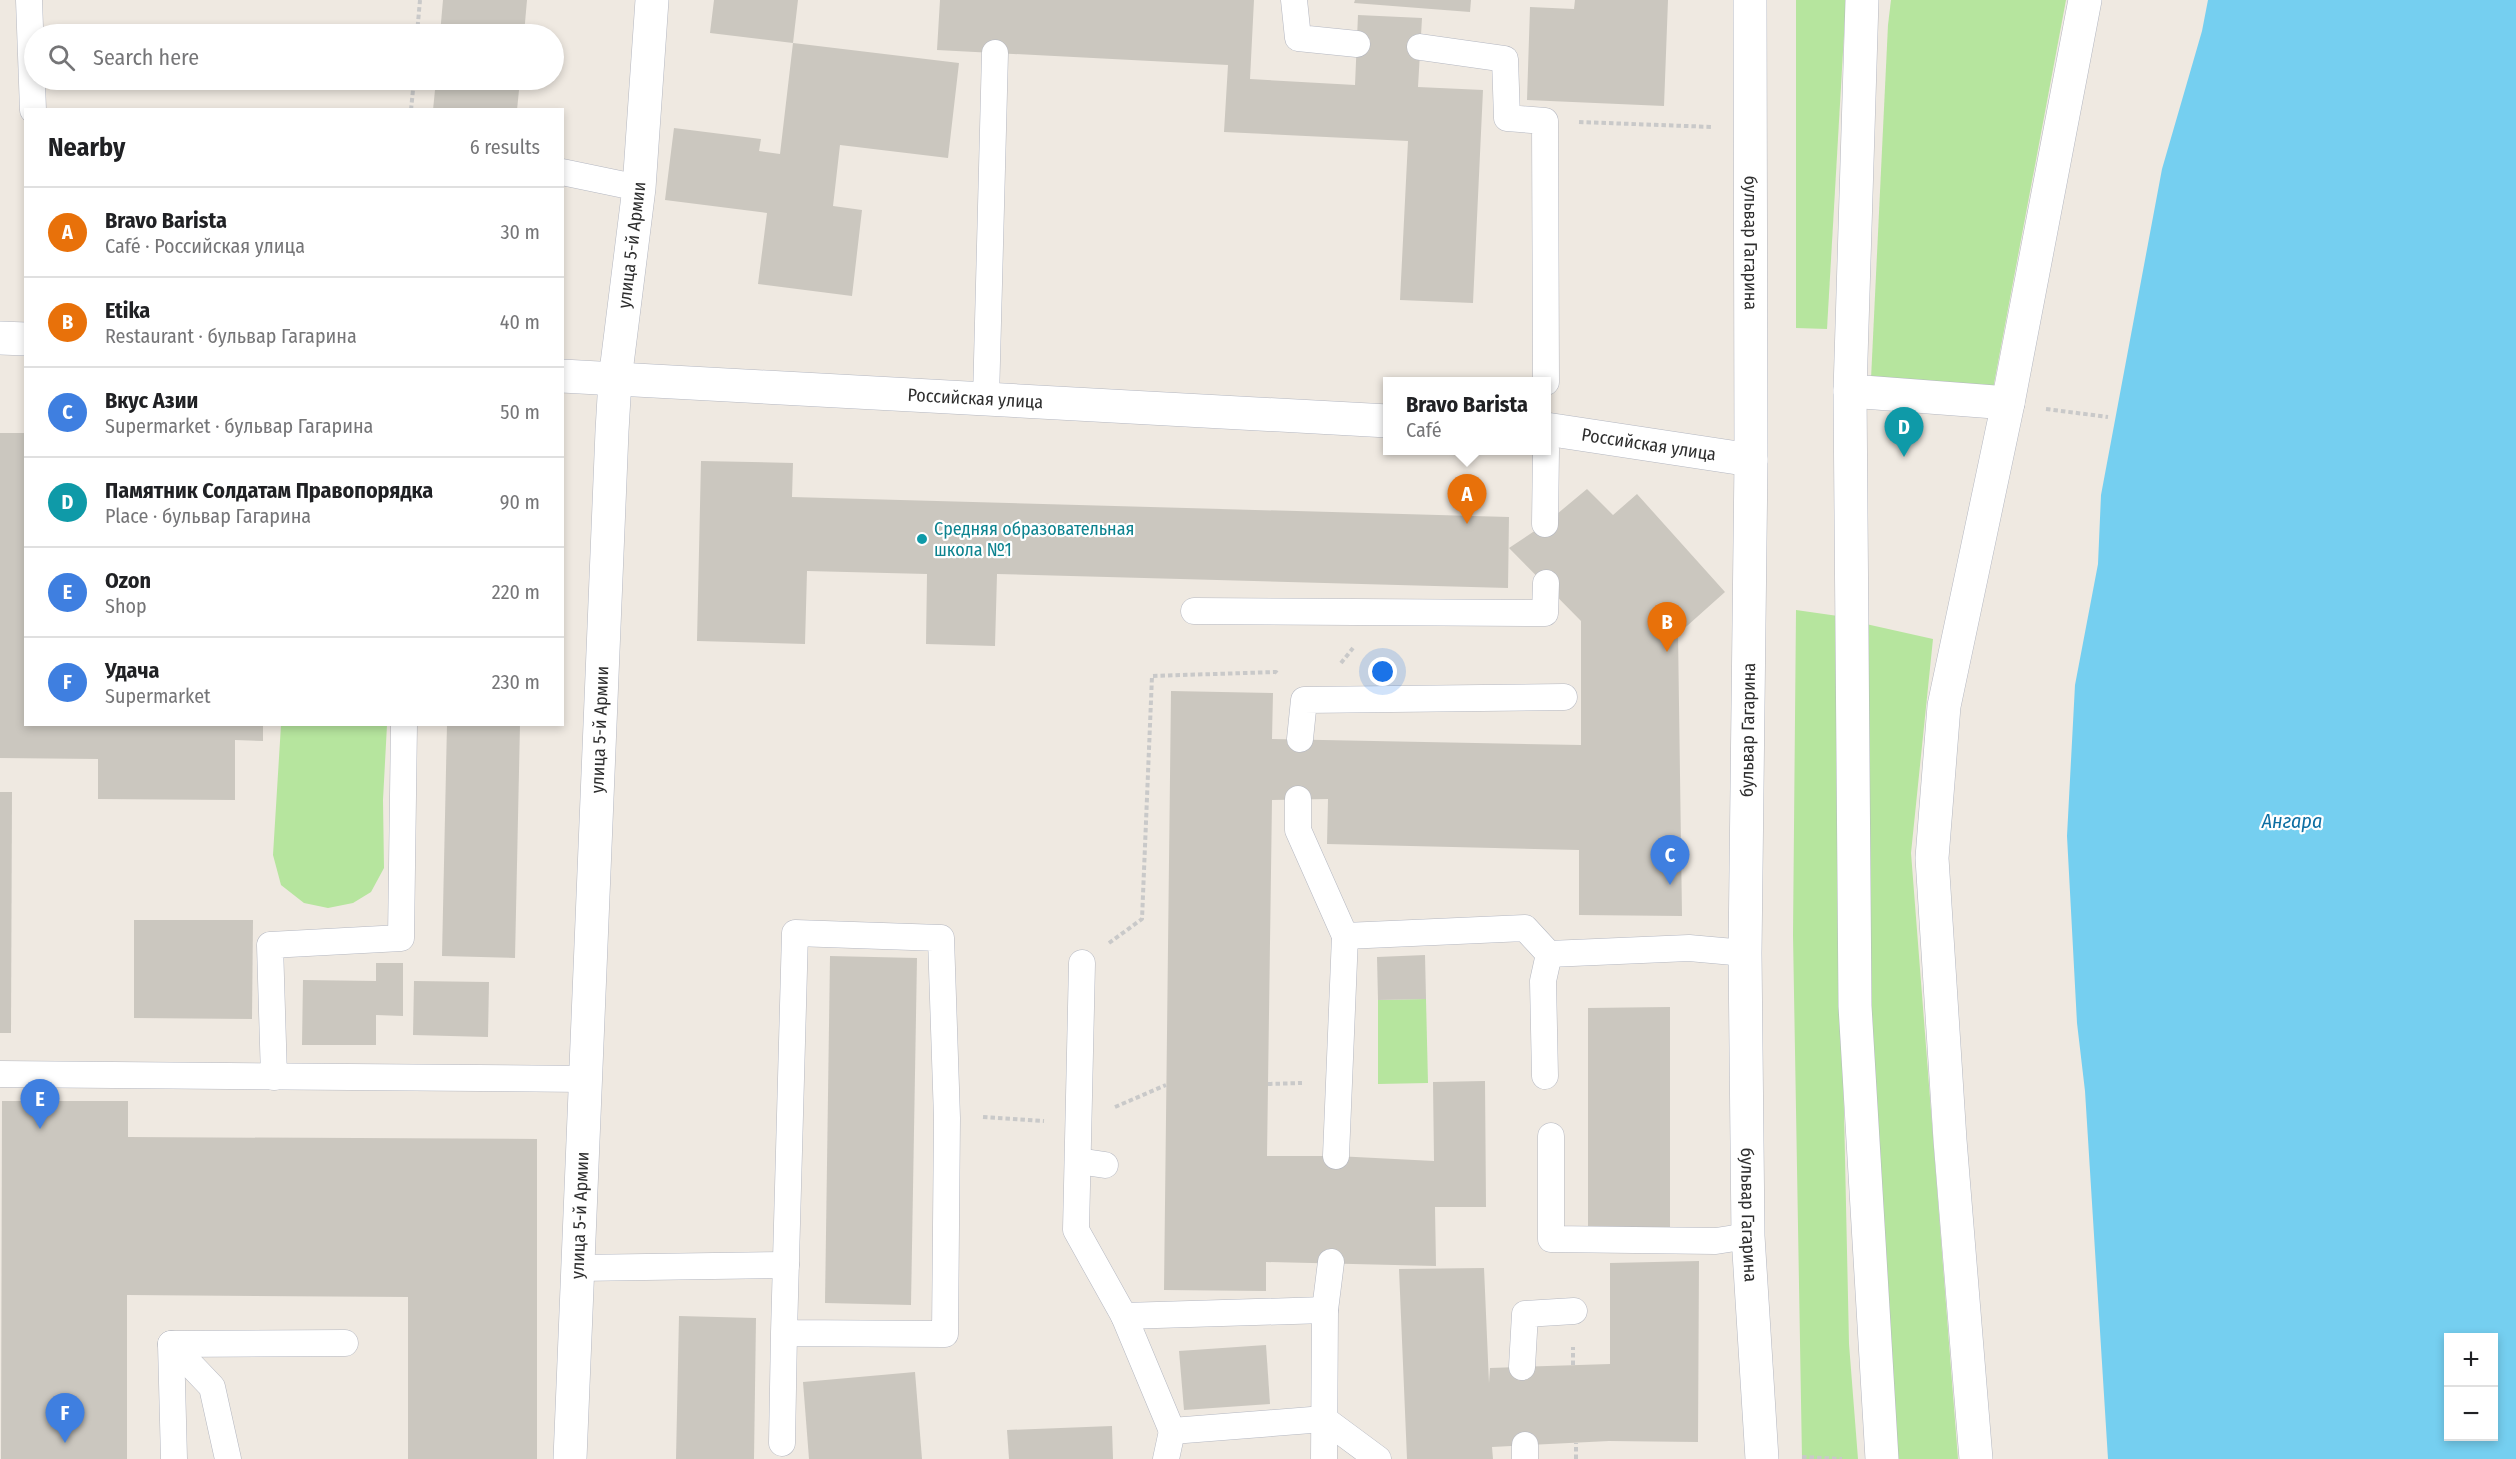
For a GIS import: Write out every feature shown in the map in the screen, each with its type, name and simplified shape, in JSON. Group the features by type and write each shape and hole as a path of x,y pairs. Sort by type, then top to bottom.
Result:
{"street":[{"name":"улица 5-й Армии","path":"570,1459 615,380 639,188 652,0"},
{"name":"бульвар Гагарина","path":"1750,0 1751,460 1746,953 1748,1236 1762,1459"},
{"path":"1862,0 1850,390 1855,1006 1882,1459"},
{"path":"1976,1459 1950,1140 1932,858 1944,706 2008,403 2085,0"},
{"path":"0,338 24,339"},
{"name":"Российская улица","path":"564,376 1383,421"},
{"path":"1850,390 2008,403"},
{"name":"Российская улица","path":"1551,430 1751,460"}],"lane":[{"path":"28,0 29,24"},
{"path":"1294,0 1298,38 1357,44"},
{"path":"1420,47 1505,58 1507,118 1545,121 1546,377"},
{"path":"986,399 995,54"},
{"path":"32,90 33,108"},
{"path":"564,172 639,188"},
{"path":"1545,524 1546,455"},
{"path":"1194,611 1545,613 1545,584"},
{"path":"1300,740 1304,700 1564,697"},
{"path":"274,1077 270,945 401,938 404,726"},
{"path":"1298,799 1298,830 1345,936 1336,1156"},
{"path":"1345,936 1525,928 1550,954 1689,948 1746,953"},
{"path":"782,1443 784,1333 795,933 941,938 947,1118 945,1334 784,1333"},
{"path":"1545,1076 1544,981 1550,954"},
{"path":"1082,963 1076,1230 1124,1316 1172,1431 1166,1459"},
{"path":"0,1074 586,1079"},
{"path":"1551,1136 1551,1239 1716,1241 1748,1236"},
{"path":"1078,1161 1105,1164"},
{"path":"1324,1459 1325,1310 1330,1262"},
{"path":"578,1268 786,1265"},
{"path":"1124,1316 1325,1310"},
{"path":"1522,1367 1525,1314 1574,1311"},
{"path":"171,1344 345,1343"},
{"path":"171,1344 174,1459"},
{"path":"171,1344 212,1387 228,1459"},
{"path":"1172,1431 1324,1419 1378,1459"}],"path":[{"path":"418,24 420,0"},
{"path":"411,108 413,90"},
{"path":"1545,121 1750,128"},
{"path":"2008,403 2108,417"},
{"path":"1082,963 1142,919 1152,676 1276,672 1304,700 1353,650 1355,612"},
{"path":"1576,1443 1576,1459"},
{"path":"1802,1457 1842,1459"}],"green space":[{"path":"1796,0 1846,0 1827,329 1796,328"},
{"path":"1891,0 2066,0 1993,389 1871,379"},
{"path":"1796,610 1838,616 1837,786 1849,1344 1858,1459 1802,1459 1793,935"},
{"path":"1866,624 1933,639 1911,853 1958,1459 1894,1459 1864,853"},
{"path":"281,726 387,726 383,800 384,868 371,892 353,903 328,908 304,903 281,885 273,855"},
{"path":"1426,999 1428,1083 1378,1084 1378,1000"}],"water":[{"name":"Ангара","path":"2208,0 2516,0 2516,1459 2108,1459 2085,1091 2077,1023 2067,836 2075,685 2098,564 2101,495 2162,169 2202,31"}],"building":[{"path":"443,0 527,0 525,24 441,24"},
{"path":"714,0 798,0 793,43 710,33"},
{"path":"940,0 1254,0 1250,79 1355,85 1358,15 1422,18 1418,87 1483,90 1473,303 1400,300 1408,141 1224,132 1228,65 937,50"},
{"path":"1355,0 1471,0 1470,12 1354,3"},
{"path":"1575,0 1668,0 1664,106 1527,100 1530,7 1574,9"},
{"path":"793,43 959,63 948,158 840,145 833,206 862,210 852,296 758,284 767,213 665,200 674,128 761,139 759,151 780,154"},
{"path":"435,90 519,90 517,108 433,108"},
{"path":"0,433 24,433 24,726 263,726 263,741 235,740 235,800 98,799 98,759 0,758"},
{"name":"Средняя образовательная школа №1","path":"701,461 793,463 792,497 1509,517 1508,588 997,574 995,646 926,644 927,574 807,571 805,644 697,641"},
{"path":"1587,489 1613,515 1637,494 1725,592 1678,634 1682,916 1579,915 1579,850 1327,844 1328,799 1272,800 1267,1156 1336,1156 1434,1161 1433,1082 1485,1081 1486,1207 1435,1207 1436,1266 1266,1262 1266,1291 1164,1290 1171,691 1273,693 1272,739 1581,745 1581,621 1509,548 1545,524"},
{"path":"447,726 520,726 515,958 442,956"},
{"path":"0,792 12,792 11,1033 0,1033"},
{"path":"134,920 253,920 252,1019 134,1018"},
{"path":"1425,955 1426,999 1378,1000 1377,957"},
{"path":"830,956 917,958 911,1305 825,1303"},
{"path":"376,963 403,963 403,1016 376,1015 376,1045 302,1045 303,980 376,981"},
{"path":"414,981 489,982 488,1037 413,1035"},
{"path":"1670,1007 1670,1231 1588,1230 1588,1008"},
{"path":"2,1101 128,1101 128,1137 537,1139 537,1459 408,1459 408,1297 127,1295 127,1459 1,1459"},
{"path":"1699,1261 1698,1442 1609,1441 1492,1447 1493,1459 1407,1459 1399,1269 1484,1268 1489,1383 1490,1368 1610,1364 1610,1263"},
{"path":"679,1316 756,1318 754,1459 676,1459"},
{"path":"1266,1345 1270,1404 1184,1410 1179,1351"},
{"path":"915,1372 922,1459 809,1459 803,1382"},
{"path":"1112,1426 1113,1459 1009,1459 1007,1430"}],"place":[{"name":"Памятник Солдатам Правопорядка","path":"1904,457"},
{"name":"Bravo Barista","path":"1467,524"},
{"name":"Средняя образовательная школа №1","path":"922,539"},
{"name":"Etika","path":"1667,652"},
{"name":"Вкус Азии","path":"1670,885"},
{"name":"Ozon","path":"40,1129"},
{"name":"Удача","path":"65,1443"}]}
